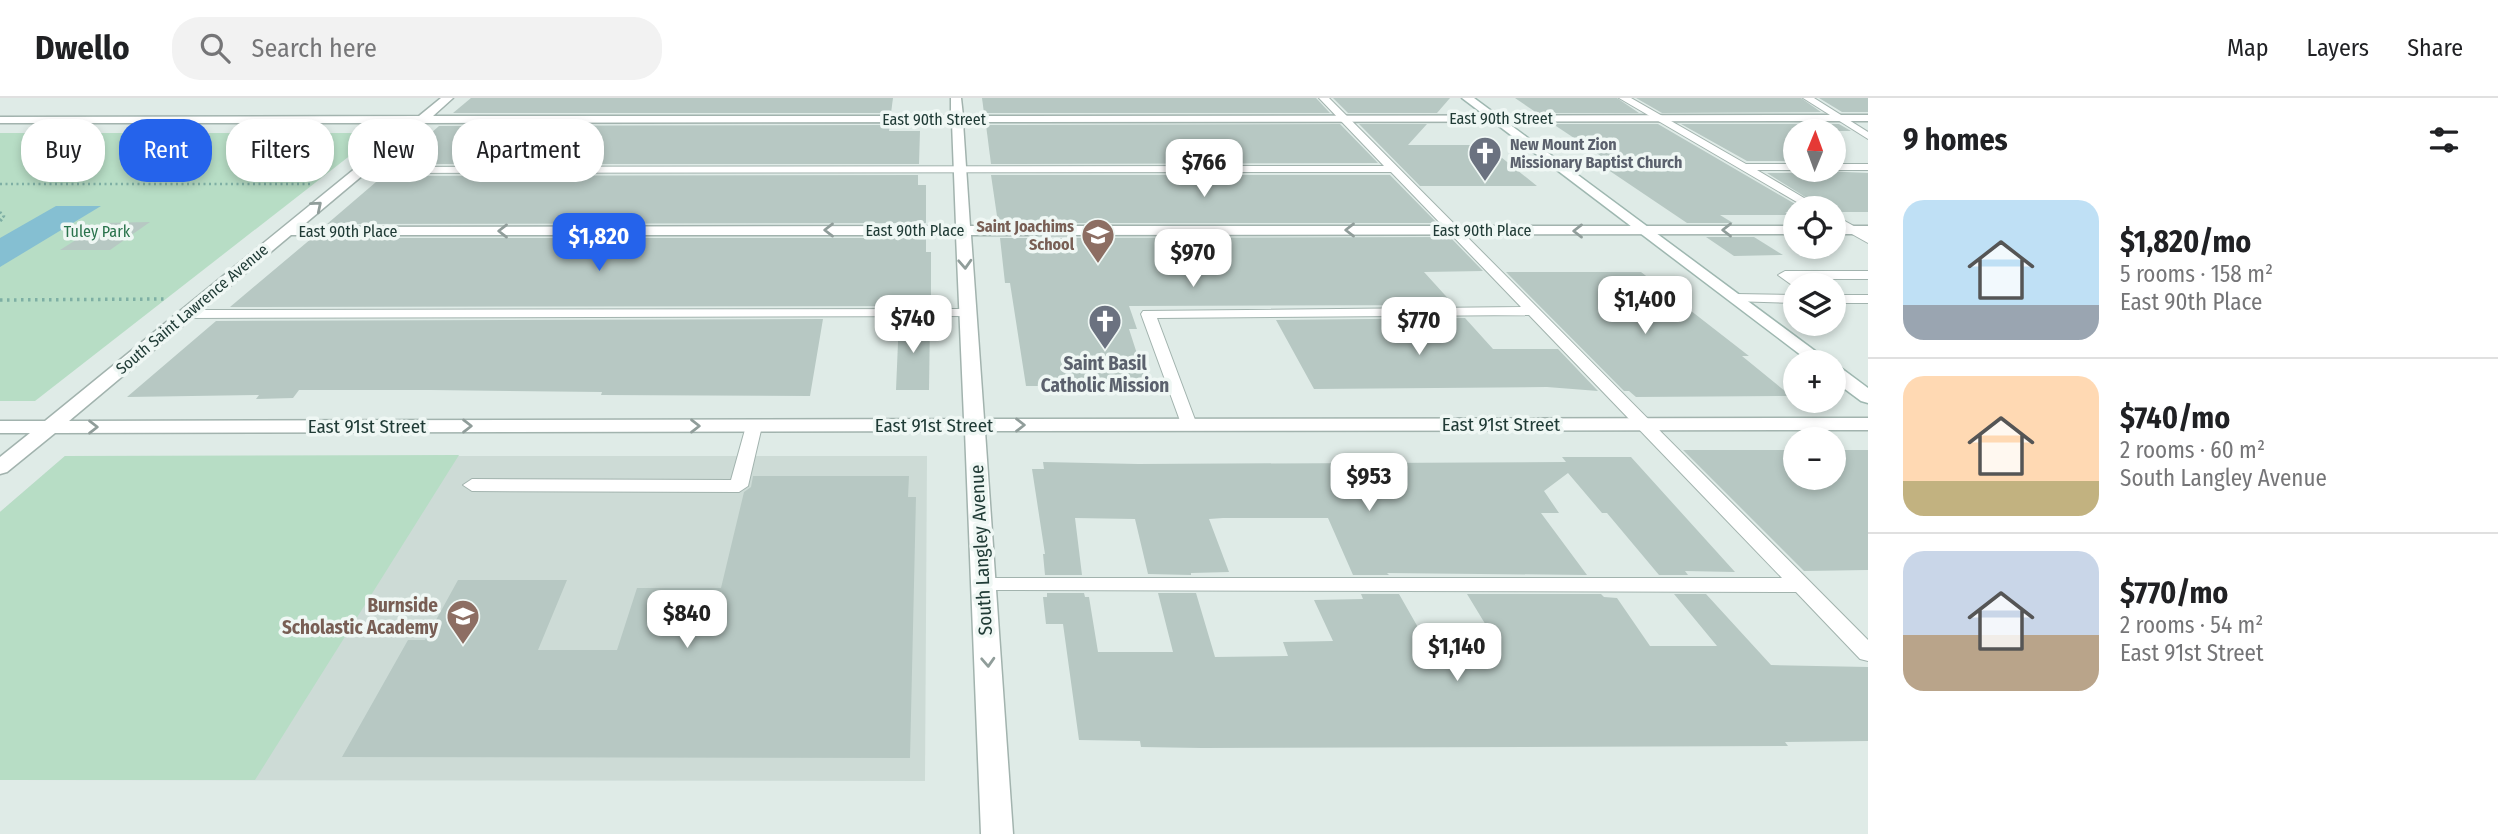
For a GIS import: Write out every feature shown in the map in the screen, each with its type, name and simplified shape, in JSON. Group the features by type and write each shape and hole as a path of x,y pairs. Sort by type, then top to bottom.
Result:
{"street":[{"name":"South Saint Lawrence Avenue","path":"422,119 448,98"},
{"path":"1467,98 1805,350"},
{"name":"East 90th Street","path":"422,119 956,108 1344,118 1868,118"},
{"name":"South Langley Avenue","path":"956,108 997,834"},
{"name":"East 90th Street","path":"0,120 348,119"},
{"name":"South Saint Lawrence Avenue","path":"0,467 348,180"},
{"name":"East 90th Place","path":"286,231 1783,230"},
{"path":"1846,381 1868,397"},
{"name":"East 91st Street","path":"0,427 1868,424"}],"lane":[{"path":"1324,98 1868,653"},
{"path":"1624,98 1794,196"},
{"path":"1808,98 1868,136"},
{"path":"1743,167 1783,167"},
{"path":"1846,167 1868,167"},
{"path":"438,170 1393,169"},
{"path":"1861,230 1868,239"},
{"path":"1846,275 1868,275"},
{"path":"1736,299 1783,299"},
{"path":"1846,299 1868,299"},
{"path":"1189,425 1148,314 1533,311"},
{"path":"186,314 968,313"},
{"path":"472,485 739,486 754,426"},
{"path":"983,585 1801,584"}],"path":[{"path":"0,184 314,184"},
{"path":"0,212 4,216 0,221"},
{"path":"0,299 169,299"}],"shaded area":[{"name":"Burnside Scholastic Academy","path":"65,456 927,456 925,781 0,780 0,512"}],"green space":[{"name":"Tuley Park","path":"0,133 21,133 21,182 105,182 105,133 119,133 119,182 212,182 212,133 226,133 226,182 316,182 35,401 0,401"},
{"name":"Tuley Park","path":"334,133 348,133 348,157 334,168"},
{"path":"459,455 255,780 0,780 0,512 65,456"}],"water":[{"path":"56,206 101,206 0,267 0,238"}],"building":[{"path":"471,98 893,98 891,113 453,113"},
{"path":"982,98 1316,98 1330,113 984,113"},
{"path":"1333,98 1450,98 1437,113 1348,113"},
{"path":"1515,98 1617,98 1639,113 1537,113"},
{"path":"1636,98 1801,98 1821,112 1662,113"},
{"path":"1819,98 1868,98 1868,112 1842,112"},
{"path":"1340,124 1378,163 991,164 986,125"},
{"path":"1359,124 1427,124 1408,145 1486,145 1537,186 1420,186"},
{"path":"1553,124 1658,124 1783,197 1783,215 1720,215 1733,223 1687,223 1592,159 1604,158"},
{"path":"1681,124 1783,124 1783,161 1747,161"},
{"path":"890,125 889,131 920,131 919,164 604,164 604,126"},
{"path":"439,126 452,126 452,164 438,164"},
{"path":"1846,172 1868,173 1868,212 1846,212 1846,196 1804,196 1767,173 1783,173 1783,182 1846,182"},
{"path":"918,175 918,185 926,185 926,223 327,224 376,182 438,182 438,176 452,176 452,182 604,182 604,176"},
{"path":"991,175 1390,175 1437,223 998,223"},
{"path":"150,222 110,250 60,250 103,223"},
{"path":"1450,237 1483,271 1424,272 1454,305 1129,306 1137,329 1129,329 1148,388 1040,389 1040,386 1026,386 1010,283 1005,283 1000,238"},
{"path":"1706,237 1754,237 1783,255 1734,256"},
{"path":"312,238 926,238 926,252 931,252 931,306 230,307"},
{"path":"1506,272 1641,272 1749,356 1742,356 1783,389 1783,396 1636,397 1629,391 1624,391"},
{"path":"1465,318 1493,349 1558,349 1598,391 1547,387 1314,389 1276,320"},
{"path":"823,319 810,396 299,390 293,398 256,399 259,395 127,397 216,321"},
{"path":"899,319 930,319 929,390 896,390"},
{"path":"1683,450 1783,450 1783,490 1846,490 1846,450 1868,450 1868,570 1804,571"},
{"path":"1562,457 1631,457 1735,572 1685,571 1688,575 1659,575 1607,513 1602,513 1568,473 1544,491 1559,513 1541,513 1587,575 1353,575 1328,518 1209,519 1229,572 1148,574 1135,519 1075,518 1082,575 1045,575 1045,554 1032,469 1044,469 1043,462 1566,462"},
{"path":"753,476 909,476 908,497 916,497 910,758 342,757 408,640 425,640 458,580 567,580 538,650 617,650 637,588 721,588 744,492 751,487"},
{"path":"1047,593 1084,593 1085,597 1089,597 1098,652 1173,652 1158,593 1196,593 1215,657 1288,656 1283,642 1333,641 1314,600 1363,599 1361,594 1399,594 1428,645 1498,645 1467,594 1601,594 1604,597 1617,598 1650,646 1717,646 1674,594 1706,594 1771,665 1868,667 1868,741 1785,742 1788,746 1202,748 1141,747 1140,741 1079,740 1063,624 1046,624 1043,597 1047,597"}],"place":[{"name":"New Mount Zion Missionary Baptist Church","path":"1485,183"},
{"name":"Saint Joachims School","path":"1098,265"},
{"name":"Saint Basil Catholic Mission","path":"1105,351"},
{"name":"Burnside Scholastic Academy","path":"463,646"}]}
